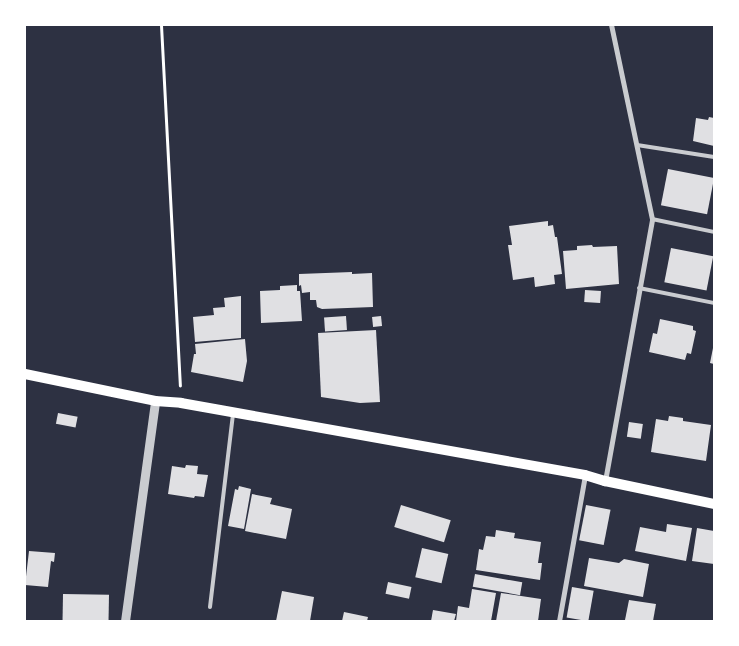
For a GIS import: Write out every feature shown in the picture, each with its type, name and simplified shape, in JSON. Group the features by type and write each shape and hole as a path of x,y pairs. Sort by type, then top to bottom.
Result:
{"main road":[{"path":"25,374 155,401 181,403 585,475 714,504"}],"street":[{"path":"605,481 652,219 611,25"},
{"path":"125,621 155,401"},
{"path":"558,621 585,475"}],"lane":[{"path":"637,144 714,157"},
{"path":"652,219 714,232"},
{"path":"640,288 714,303"},
{"path":"210,607 233,413"}],"path":[{"path":"161,25 181,403"}],"building":[{"path":"709,117 714,118 714,146 693,141 696,118 708,120"},
{"path":"668,169 714,178 707,214 661,205"},
{"path":"548,221 548,226 553,225 555,237 557,237 562,274 554,275 555,284 535,287 534,277 513,280 508,245 512,245 509,226"},
{"path":"592,245 593,247 617,246 619,284 566,289 563,251 577,250 577,246"},
{"path":"671,248 713,256 707,291 664,282"},
{"path":"352,272 352,274 372,273 373,307 322,309 317,307 316,300 310,300 310,292 302,293 301,285 299,286 299,274"},
{"path":"297,285 297,291 300,291 302,321 261,323 260,291 280,290 280,286"},
{"path":"585,290 601,291 600,303 584,302"},
{"path":"241,296 241,338 195,342 193,317 214,315 213,308 225,307 224,298"},
{"path":"346,316 347,330 325,332 324,318"},
{"path":"381,316 382,326 373,327 372,317"},
{"path":"660,319 693,326 693,330 696,331 691,354 687,353 685,360 649,352 653,333 657,334"},
{"path":"376,330 380,402 360,403 321,397 318,333"},
{"path":"245,339 247,361 243,382 191,372 194,354 196,354 195,344"},
{"path":"714,348 714,364 710,363"},
{"path":"58,413 78,417 76,428 56,424"},
{"path":"669,416 683,418 683,421 711,425 706,461 651,452 656,419 668,421"},
{"path":"629,422 643,424 641,439 627,437"},
{"path":"186,465 198,466 197,474 208,475 204,497 195,496 194,498 168,494 172,466 185,468"},
{"path":"239,486 251,489 244,529 228,526 235,489 238,490"},
{"path":"252,494 272,498 270,504 292,509 286,539 245,531"},
{"path":"401,505 451,520 444,542 394,527"},
{"path":"586,505 611,510 604,545 579,540"},
{"path":"667,524 692,528 686,561 635,551 640,527 666,532"},
{"path":"697,528 714,531 714,564 692,561"},
{"path":"496,530 515,533 514,538 541,542 538,563 542,563 540,580 476,570 479,549 483,550 486,536 495,537"},
{"path":"422,548 448,554 442,583 415,577"},
{"path":"29,551 55,553 54,562 51,561 48,587 25,585"},
{"path":"589,558 619,563 624,559 649,564 643,597 584,586"},
{"path":"475,574 522,582 520,595 473,587"},
{"path":"388,582 411,587 409,599 386,594"},
{"path":"572,587 594,591 588,621 567,618"},
{"path":"472,589 496,593 491,621 456,621 458,606 469,608"},
{"path":"282,591 314,597 310,621 276,621"},
{"path":"501,593 541,599 538,621 496,621"},
{"path":"63,594 109,595 109,621 63,621"},
{"path":"629,600 656,604 653,621 625,620"},
{"path":"433,610 456,614 454,621 431,621"},
{"path":"344,612 368,617 367,621 342,621"}]}
